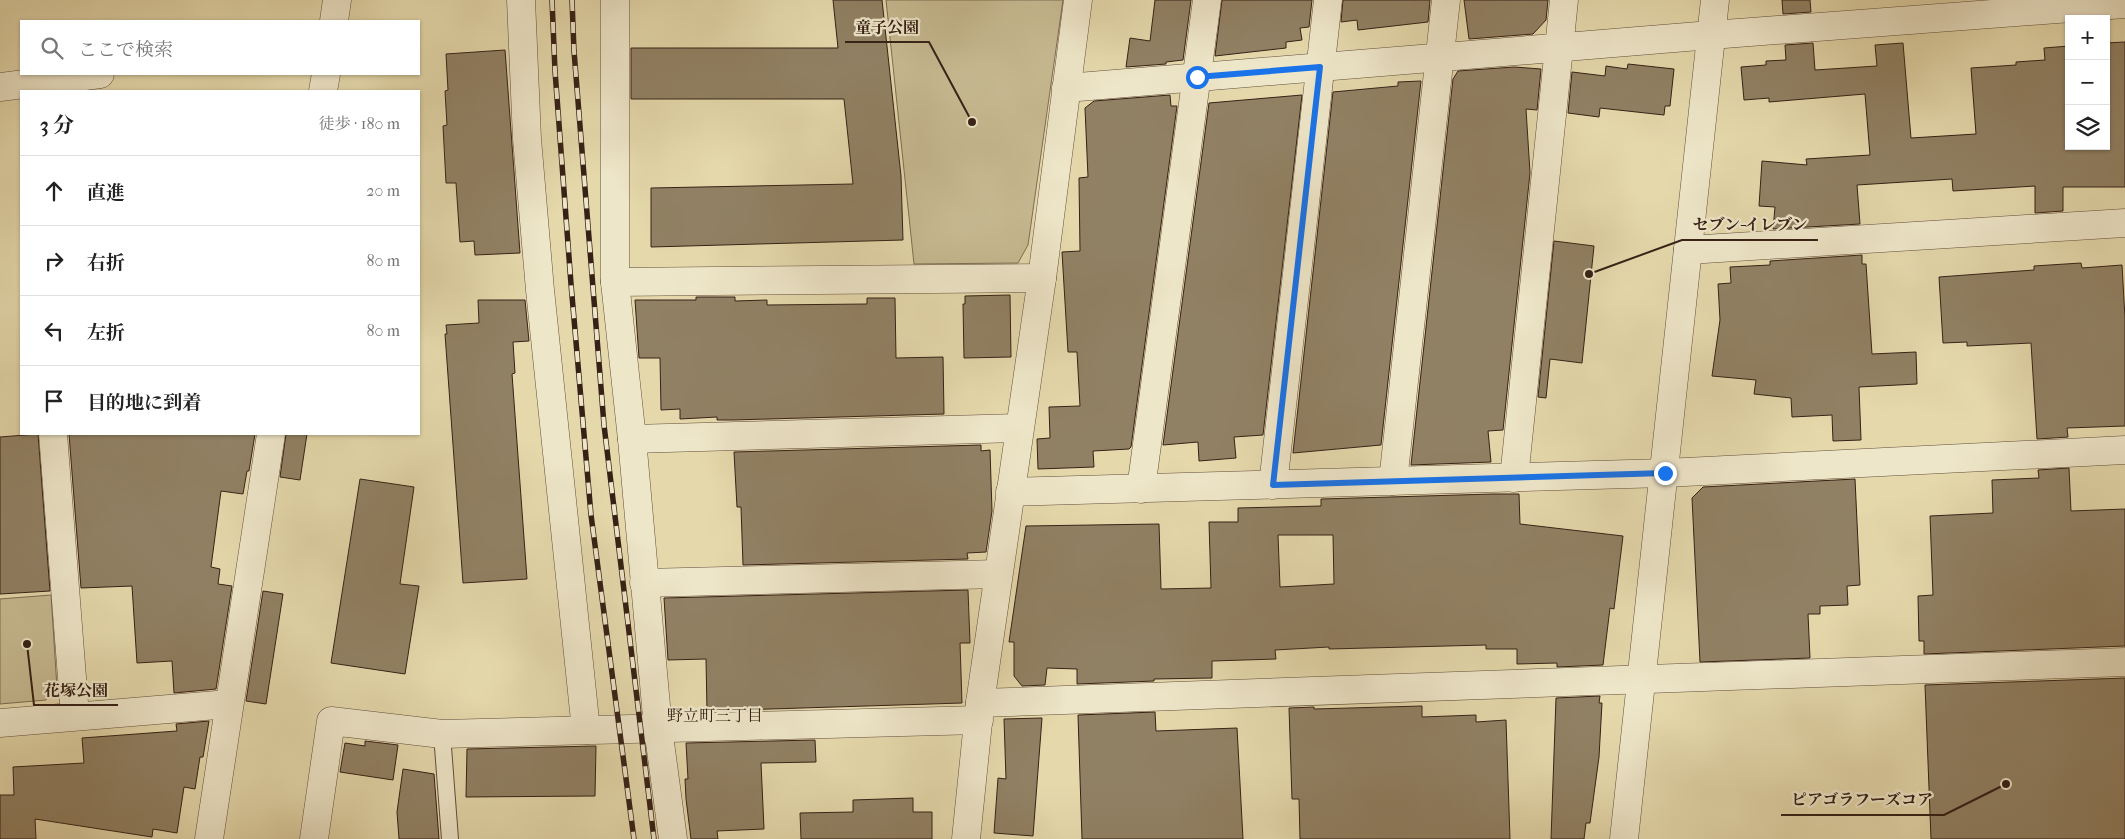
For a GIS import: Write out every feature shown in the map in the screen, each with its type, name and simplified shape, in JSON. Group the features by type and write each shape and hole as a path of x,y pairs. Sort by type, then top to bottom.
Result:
{"street":[{"path":"334,20 337,0"},
{"path":"521,0 527,139 539,281 586,730"},
{"path":"615,0 615,282 632,439 658,728 673,839"},
{"path":"966,839 998,574 1042,278 1078,0"},
{"path":"1141,489 1207,0"},
{"path":"1273,485 1328,0"},
{"path":"1393,481 1446,0"},
{"path":"1514,478 1564,0"},
{"path":"1624,839 1715,0"},
{"path":"1066,88 2125,4"},
{"path":"17,87 94,75"},
{"path":"323,90 326,75"},
{"path":"1688,250 2125,223"},
{"path":"615,282 1042,278"},
{"path":"632,439 1019,428"},
{"path":"53,435 75,716"},
{"path":"209,839 271,435"},
{"path":"1010,492 1665,473 2125,450"},
{"path":"644,582 998,574"},
{"path":"314,839 332,721 442,734 658,728 1642,680 2125,662"},
{"path":"0,723 229,704"}],"lane":[{"path":"442,734 450,839"}],"shaded area":[{"path":"886,0 1063,0 1028,245 1018,263 914,264"},
{"path":"51,595 57,688 46,700 0,704 0,599"}],"building":[{"path":"833,0 882,0 901,176 903,240 651,247 651,188 853,184 844,99 631,99 631,48 838,48"},
{"path":"1155,0 1191,0 1183,60 1166,62 1166,64 1126,67 1130,38 1150,41"},
{"path":"1222,0 1312,0 1309,27 1300,28 1302,40 1286,42 1286,48 1215,56"},
{"path":"1343,0 1430,0 1428,22 1358,30 1357,20 1341,22"},
{"path":"1464,0 1548,0 1546,20 1533,34 1469,39"},
{"path":"1782,0 1810,0 1811,12 1783,14"},
{"path":"2125,42 2125,187 2063,187 2063,211 2035,213 2035,186 1953,191 1952,179 1857,185 1860,224 1773,229 1775,207 1759,206 1762,161 1807,165 1806,159 1870,155 1865,94 1769,102 1769,98 1744,100 1741,67 1766,65 1766,61 1786,60 1785,45 1813,43 1815,70 1877,66 1875,45 1903,43 1911,138 1976,134 1971,68 2016,65 2016,62 2045,60 2044,48 2065,46 2065,150 2110,150 2110,43"},
{"path":"505,50 520,253 475,255 474,241 460,242 456,183 446,183 443,126 447,125 445,91 448,90 446,54"},
{"path":"1628,64 1674,69 1670,106 1665,106 1664,115 1600,108 1599,117 1568,113 1572,72 1605,76 1606,66 1627,69"},
{"path":"1514,67 1541,69 1537,110 1526,109 1530,173 1503,430 1488,431 1491,462 1411,465 1453,79 1458,71"},
{"path":"1421,81 1381,445 1293,453 1333,92 1398,86 1398,82"},
{"path":"1170,95 1171,106 1177,106 1131,447 1129,449 1093,451 1094,467 1038,469 1037,439 1050,438 1049,407 1080,406 1077,352 1068,352 1062,252 1080,251 1079,178 1088,177 1085,108 1094,101"},
{"path":"1302,95 1263,435 1234,437 1236,458 1199,461 1198,442 1163,445 1209,103"},
{"path":"1554,241 1594,246 1582,363 1550,359 1546,398 1538,397"},
{"path":"1862,255 1862,264 1866,264 1872,354 1916,352 1917,384 1859,387 1861,440 1833,441 1832,415 1792,417 1791,398 1754,394 1756,380 1712,376 1720,320 1718,284 1731,283 1730,267 1770,265 1770,261"},
{"path":"2081,263 2082,268 2122,265 2125,318 2125,426 2067,428 2068,437 2037,439 2031,343 1967,346 1967,342 1943,343 1939,277 2034,270 2034,266"},
{"path":"1010,295 1011,357 964,358 963,304 965,304 965,296"},
{"path":"696,297 735,297 735,301 767,300 767,305 867,304 867,298 895,298 896,358 943,357 944,414 733,420 717,420 717,417 680,419 680,409 661,410 660,358 639,358 635,300 696,300"},
{"path":"478,300 525,300 529,341 513,342 515,373 512,374 527,579 463,583 445,334 447,334 446,325 479,323"},
{"path":"38,435 50,591 0,594 0,437"},
{"path":"69,435 255,435 243,494 221,491 211,567 220,569 218,584 232,586 216,689 174,693 172,661 137,663 132,586 81,588"},
{"path":"286,435 307,435 300,480 280,477"},
{"path":"981,445 981,451 990,450 992,511 986,552 967,553 968,559 743,565 741,507 737,507 734,452"},
{"path":"2069,468 2071,511 2125,509 2125,646 1924,654 1924,641 1919,641 1918,596 1933,595 1930,516 1993,513 1992,480 2039,478 2038,470"},
{"path":"360,479 414,487 400,584 419,586 405,674 331,663"},
{"path":"1855,479 1860,585 1847,586 1848,605 1820,606 1820,614 1808,614 1810,658 1700,662 1692,498 1703,487"},
{"path":"1519,494 1520,524 1623,536 1614,609 1610,608 1603,665 1557,667 1557,663 1517,664 1517,649 1486,649 1486,645 1329,649 1329,647 1275,650 1276,659 1212,661 1212,678 1154,679 1154,681 1077,684 1077,669 1047,668 1045,685 1022,686 1014,676 1014,642 1009,642 1026,526 1159,524 1161,589 1211,588 1209,522 1238,522 1238,508 1321,506 1321,499","holes":["1278,535 1333,535 1334,584 1280,587"]},
{"path":"968,590 970,643 960,643 962,703 707,711 706,659 668,660 664,598"},
{"path":"263,591 283,594 266,704 246,701"},
{"path":"2125,678 2125,839 1931,839 1925,685"},
{"path":"1600,696 1599,703 1602,703 1599,757 1590,823 1586,823 1584,839 1551,839 1556,698"},
{"path":"1422,706 1422,717 1476,715 1476,722 1506,720 1510,839 1300,839 1299,799 1292,799 1289,708"},
{"path":"1155,712 1156,731 1237,728 1243,839 1082,839 1078,715"},
{"path":"1042,718 1033,836 994,833 998,778 1006,779 1004,719"},
{"path":"209,721 203,757 200,757 195,789 184,787 177,833 153,829 152,837 35,819 36,839 0,839 0,795 14,795 13,767 84,763 82,738 177,731 176,724"},
{"path":"815,740 816,762 761,763 764,829 717,831 718,839 691,839 686,799 685,779 688,779 686,743"},
{"path":"365,741 398,745 393,780 340,772 345,743 365,746"},
{"path":"596,746 595,796 466,797 467,749"},
{"path":"403,769 434,774 439,839 399,839 397,812"},
{"path":"913,798 913,812 932,812 932,839 801,839 800,813 853,812 853,800"}],"railway":[{"path":"552,0 555,71 571,284 591,515 634,839"},
{"path":"572,0 574,51 604,425 654,839"}],"place":[{"name":"童子公園","path":"972,122"},
{"name":"セブン-イレブン","path":"1589,274"},
{"name":"花塚公園","path":"27,644"},
{"name":"ピアゴラフーズコア","path":"2006,784"}],"district":[{"name":"野立町三丁目","path":"715,715"}],"route":[{"path":"1197,77 1320,67 1273,485 1665,473"}]}
